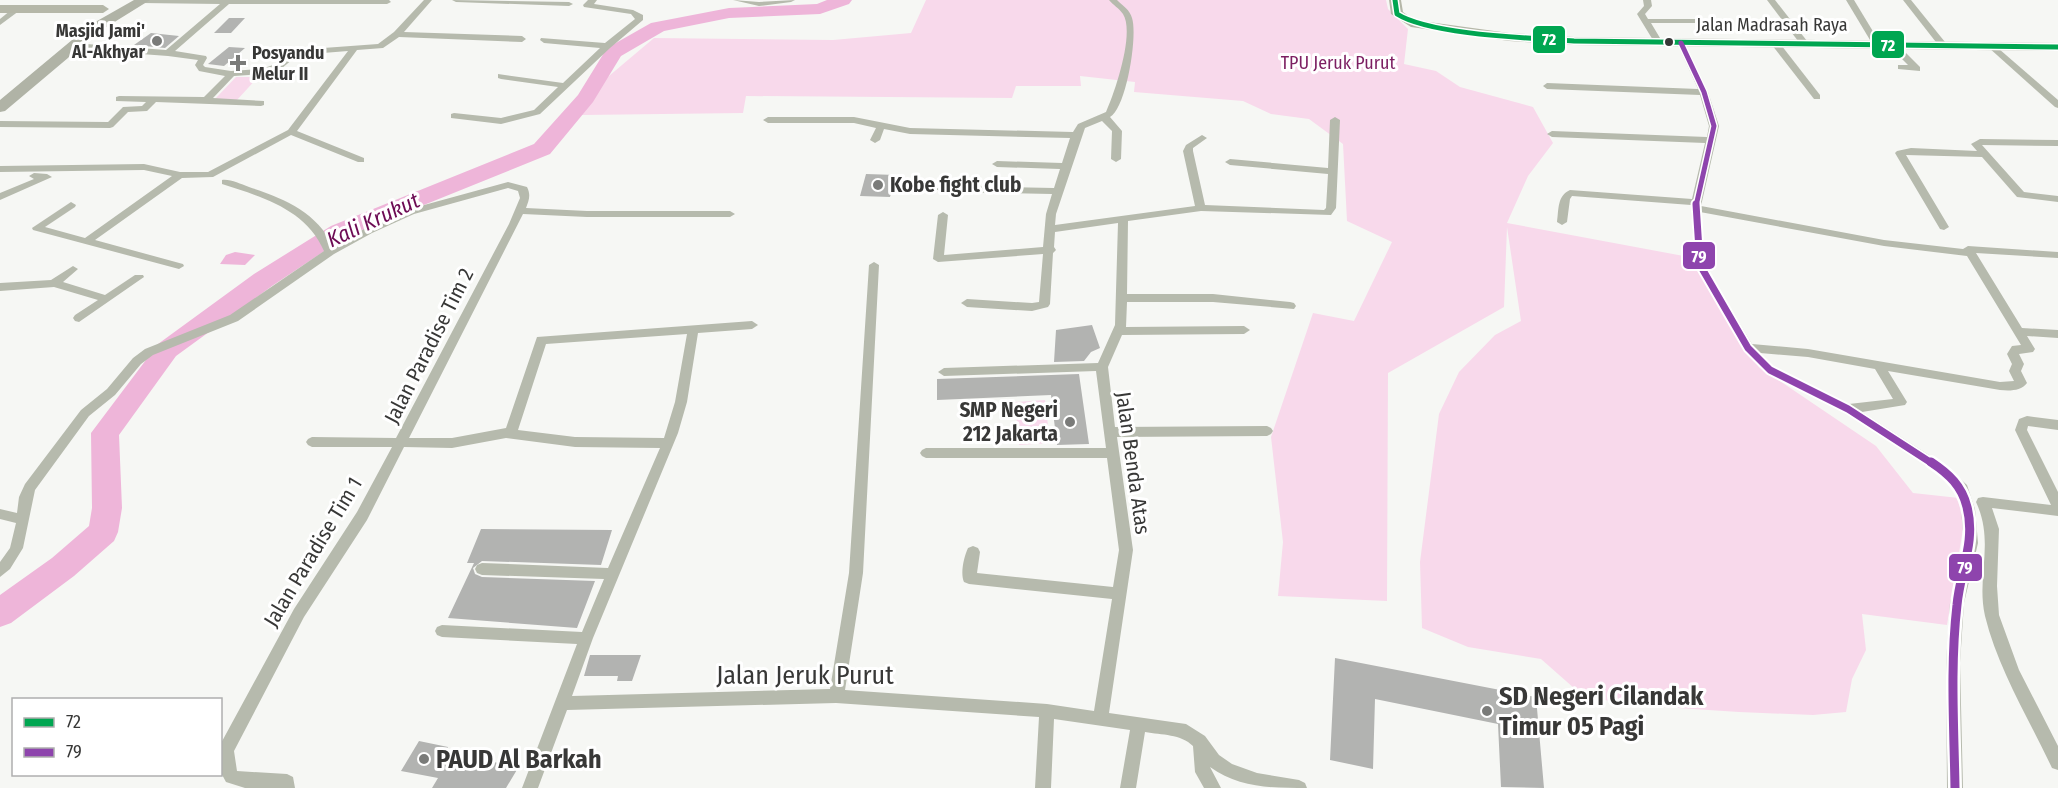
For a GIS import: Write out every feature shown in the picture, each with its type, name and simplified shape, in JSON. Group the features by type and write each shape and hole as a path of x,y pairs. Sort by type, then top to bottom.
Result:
{"main road":[{"path":"0,93 113,6 140,0"},
{"path":"0,108 95,28 140,0"},
{"path":"95,28 113,6"}],"street":[{"path":"140,0 387,2"},
{"path":"168,52 229,0"},
{"path":"73,46 168,52 203,58 200,67 231,74 271,70 296,53 380,46 397,34 428,0"},
{"path":"456,0 569,4"},
{"path":"454,116 511,120 540,110 606,46 640,17 633,12 587,5 593,0"},
{"path":"740,1 759,4 791,0"},
{"path":"967,303 1042,306 1047,298 1052,210 1076,135 1081,126 1110,114 1127,59 1131,32 1128,15 1113,0"},
{"name":"Jalan Madrasah Raya","path":"1395,0 1395,10 1400,17 1419,25 1533,38 1659,43 1942,44 2058,47"},
{"path":"1647,0 1648,6 1641,14 1659,43"},
{"path":"1772,0 1803,43"},
{"path":"1850,0 1876,44"},
{"path":"1907,0 1942,44"},
{"path":"0,9 113,6"},
{"path":"0,22 19,8"},
{"path":"1645,21 1722,21"},
{"path":"397,34 522,39"},
{"path":"544,40 606,46"},
{"path":"1681,43 1713,116 1711,140 1696,205 1700,265 1748,348 1770,370 1848,409 1941,469 1962,489 1968,509 1971,543 1957,603 1953,663 1955,788"},
{"path":"1775,43 1817,97"},
{"path":"1893,44 1921,71 1901,67"},
{"path":"1991,45 2058,105"},
{"path":"2,169 144,167 180,174 210,175 222,171 291,132 353,50"},
{"path":"206,100 231,74"},
{"path":"501,76 566,86"},
{"path":"1547,86 1704,92"},
{"path":"119,99 261,103"},
{"path":"0,124 110,125 126,109 144,109 154,99"},
{"path":"1104,117 1117,131 1116,159"},
{"path":"768,120 855,120 910,131 1076,135"},
{"path":"1051,229 1201,208 1239,208 1322,214 1331,208 1335,120"},
{"path":"875,140 881,126"},
{"path":"291,132 361,160"},
{"path":"1552,134 1711,140"},
{"path":"1201,208 1188,151 1189,147 1202,138"},
{"path":"2058,143 1977,143 1983,154 2021,195 2058,199"},
{"path":"1944,227 1900,153 1911,151 1983,154"},
{"path":"1230,162 1332,171"},
{"path":"997,164 1066,166"},
{"path":"0,197 47,177 20,175 2,169"},
{"path":"86,242 180,174"},
{"path":"225,182 257,192 310,219 330,249"},
{"path":"0,571 15,554 20,543 26,497 30,488 85,413 111,392 137,361 158,348 234,318 330,249 410,212 508,185 524,189 525,198 520,211 587,214 730,214"},
{"path":"941,189 1059,190"},
{"path":"1562,222 1567,195 1577,192 1696,205 1884,243 1971,253"},
{"path":"71,205 37,228 179,266"},
{"name":"Jalan Paradise Tim 2","path":"401,445 520,211"},
{"path":"943,215 938,259 1051,250"},
{"name":"Jalan Benda Atas","path":"1101,717 1126,550 1102,367 1118,331 1124,298 1123,218"},
{"path":"1748,348 1808,353 2011,387 2021,383 2015,371 2018,364 2013,354 2014,350 2029,349 1971,253 1970,247 2058,255"},
{"path":"836,696 856,573 874,265"},
{"path":"54,283 73,269"},
{"path":"79,318 139,278"},
{"path":"0,287 54,283 107,299"},
{"path":"1124,298 1213,298 1290,306"},
{"path":"511,433 541,340 752,325"},
{"path":"530,788 586,638 668,443 681,402 693,330"},
{"path":"1118,331 1244,330"},
{"path":"2019,332 2058,334"},
{"path":"1848,409 1901,402 1879,365"},
{"path":"944,372 1102,367"},
{"path":"2058,425 2027,421 2023,422 2021,430 2058,505"},
{"path":"1110,432 1267,431"},
{"path":"312,442 452,444 511,433 566,441 668,443"},
{"name":"Jalan Paradise Tim 1","path":"223,750 305,603 362,516 401,445"},
{"path":"926,453 1114,453"},
{"path":"2058,511 1983,502 1993,524 1990,597 1993,617 2001,640 2058,763"},
{"path":"0,514 23,520"},
{"path":"973,552 969,578 1120,594"},
{"path":"482,569 613,574"},
{"path":"442,631 586,638"},
{"name":"Jalan Jeruk Purut","path":"562,703 836,696 1101,717 1186,731 1200,741 1222,767 1254,778 1299,788"},
{"path":"1043,788 1047,711"},
{"path":"1128,788 1139,723"},
{"path":"1200,741 1203,772 1213,788"},
{"path":"223,750 232,777 248,781 280,780 287,782 287,788"}],"green space":[{"name":"TPU Jeruk Purut","path":"926,0 1386,0 1388,9 1408,29 1404,64 1436,71 1460,87 1533,107 1553,143 1528,176 1507,223 1689,257 1759,367 1876,446 1913,493 1968,499 1947,625 1862,614 1866,650 1852,679 1846,712 1813,715 1632,705 1583,696 1541,659 1468,647 1422,628 1420,562 1439,414 1459,372 1495,335 1521,321 1507,227 1504,307 1388,373 1387,601 1278,596 1283,542 1271,437 1313,313 1354,321 1392,242 1347,221 1343,144 1309,119 1271,114 1243,101 1134,92 1135,82 1080,76 1081,86 1016,86 1012,98 746,96 743,113 582,115 590,92 654,38 833,40 911,33"},
{"path":"236,77 258,77 237,100 214,100"},
{"path":"1045,400 1050,443 1019,445 1015,402"}],"shaded area":[{"path":"235,252 255,255 245,265 220,264 226,255"}],"building":[{"path":"229,18 245,18 231,33 214,33"},
{"name":"Masjid Jami' Al-Akhyar","path":"151,33 179,36 165,48 134,45"},
{"path":"229,47 245,48 224,66 208,64"},
{"name":"Kobe fight club","path":"866,174 896,175 890,197 860,196"},
{"path":"1092,325 1100,348 1091,352 1084,361 1054,362 1056,330"},
{"name":"SMP Negeri 212 Jakarta","path":"1079,374 1089,444 1057,445 1051,395 937,400 937,379"},
{"path":"481,529 612,530 601,565 482,561 473,568 475,574 482,577 595,581 577,628 448,618 474,563 467,563"},
{"path":"590,655 641,655 632,681 617,681 618,676 584,676"},
{"name":"SD Negeri Cilandak Timur 05 Pagi","path":"1335,658 1536,697 1544,788 1501,787 1498,724 1375,699 1373,769 1330,760"},
{"path":"419,741 448,747 446,750 518,768 506,788 432,788 438,778 401,771"}],"waterway":[{"name":"Kali Krukut","path":"0,613 63,567 103,532 107,508 105,433 167,350 263,280 339,231 542,149 586,98 614,52 658,27 729,13 820,9 843,0"}],"transit line":[{"name":"72","path":"1395,0 1397,14 1411,23 1509,37 1574,41 2058,47"},
{"name":"79","path":"1681,43 1704,92 1714,126 1695,208 1700,265 1739,334 1748,348 1770,370 1848,409 1886,432 1941,469 1962,489 1968,509 1971,543 1957,603 1953,663 1955,788"}],"place":[{"name":"Masjid Jami' Al-Akhyar","path":"157,41"},
{"name":"Posyandu Melur II","path":"238,63"},
{"name":"Kobe fight club","path":"878,185"},
{"name":"SMP Negeri 212 Jakarta","path":"1070,422"},
{"name":"SD Negeri Cilandak Timur 05 Pagi","path":"1487,711"},
{"name":"PAUD Al Barkah","path":"424,759"}]}
